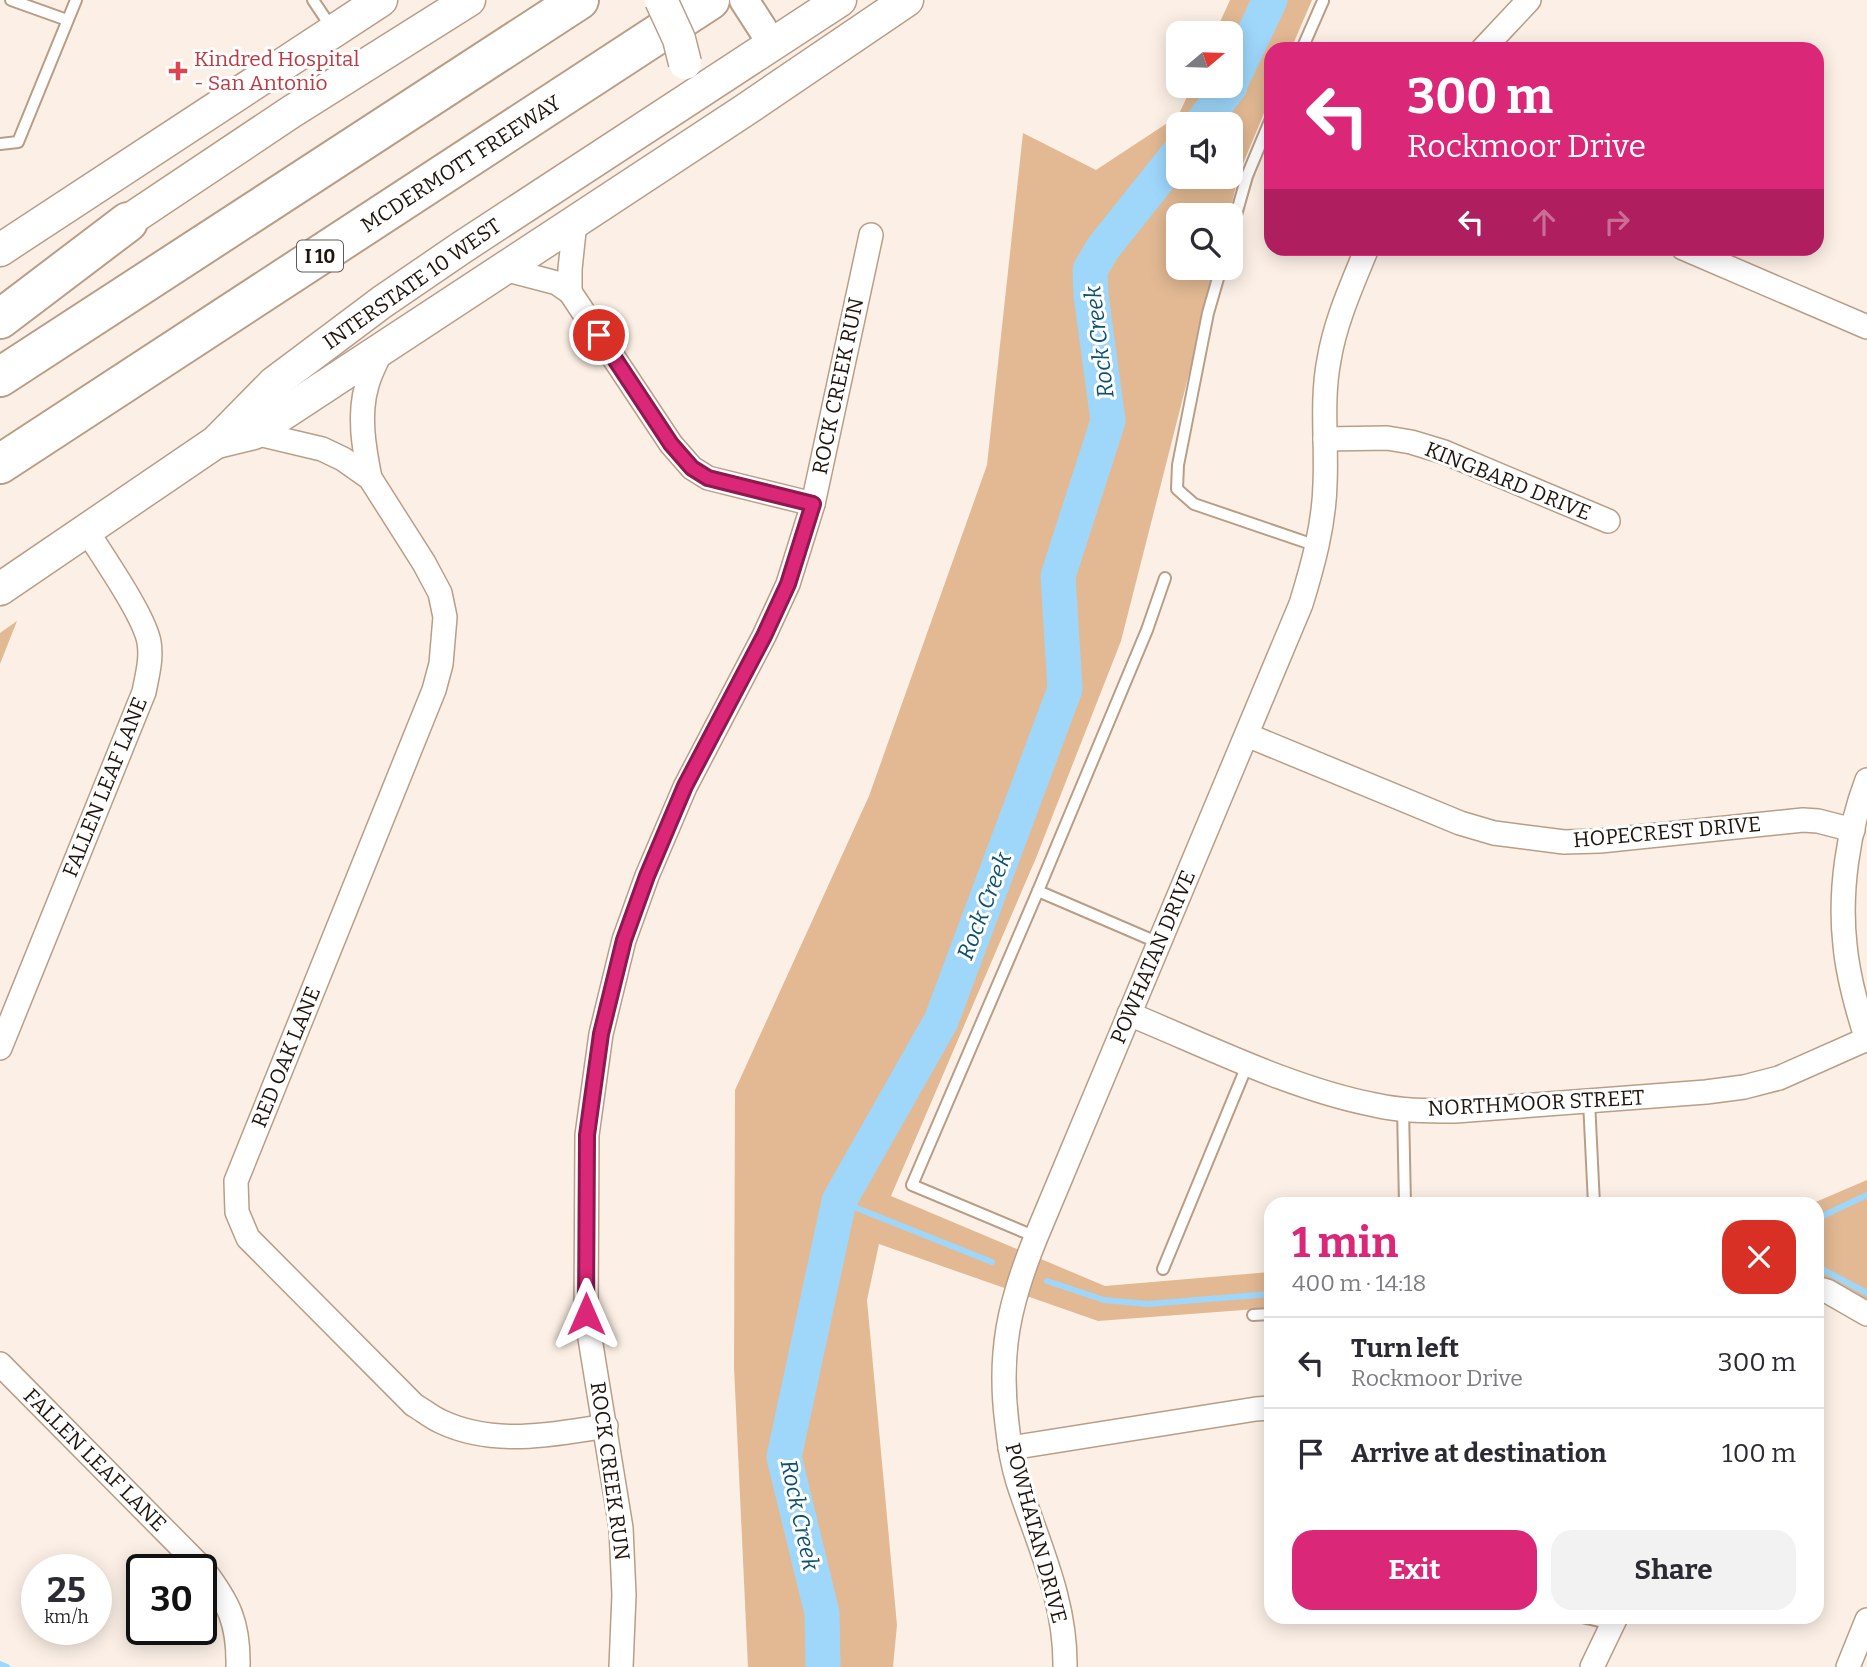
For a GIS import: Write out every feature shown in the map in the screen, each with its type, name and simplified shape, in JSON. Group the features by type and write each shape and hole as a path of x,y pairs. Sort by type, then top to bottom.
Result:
{"highway":[{"path":"0,377 579,0"},
{"name":"MCDERMOTT FREEWAY","path":"0,464 710,0"},
{"path":"0,319 128,222"}],"main road":[{"path":"0,250 381,0"},
{"path":"0,303 128,222 290,112 469,0"},
{"path":"658,118 682,81 685,63 679,39 661,0"},
{"name":"INTERSTATE 10 WEST","path":"0,589 216,442 274,383 382,302 658,118 758,21 840,0"},
{"path":"216,442 254,433 906,0"}],"street":[{"path":"1490,42 1529,0"},
{"path":"570,292 575,222"},
{"name":"ROCK CREEK RUN","path":"621,1667 624,1595 621,1528 586,1314 587,1135 601,1034 624,940 647,876 685,786 764,636 788,584 813,504 871,235"},
{"name":"POWHATAN DRIVE","path":"1065,1667 1062,1613 1049,1567 1017,1480 1010,1448 1002,1374 1012,1303 1129,1014 1301,604 1317,546 1325,484 1329,360 1345,304 1364,256"},
{"path":"1703,256 1867,327"},
{"path":"504,269 557,283 570,292 671,444 692,468 708,478 813,504"},
{"name":"RED OAK LANE","path":"382,349 367,385 363,415 364,446 370,478 440,593 445,617 441,664 434,690 236,1181 237,1212 248,1238 414,1405 442,1423 480,1433 512,1437 550,1436 606,1426"},
{"name":"RED OAK LANE","path":"254,433 322,449 343,459 370,478"},
{"name":"KINGBARD DRIVE","path":"1325,439 1387,438 1410,442 1444,452 1608,521"},
{"name":"FALLEN LEAF LANE","path":"0,1048 144,692 150,662 149,641 139,617 87,531"},
{"name":"HOPECREST DRIVE","path":"1247,735 1460,823 1529,839 1600,841 1802,820 1853,830"},
{"path":"1867,780 1853,830 1845,884 1844,945 1852,988 1867,1039"},
{"name":"NORTHMOOR STREET","path":"1129,1014 1301,1085 1345,1099 1403,1109 1455,1111 1744,1087 1779,1078 1867,1039"},
{"path":"1824,1290 1867,1314"},
{"name":"FALLEN LEAF LANE","path":"0,1364 203,1569 224,1596 235,1623 238,1667"},
{"path":"1010,1448 1264,1408"},
{"path":"1848,1667 1867,1620"},
{"path":"1592,1667 1613,1624"}],"lane":[{"path":"11,0 67,20"},
{"path":"0,144 18,142 76,0"},
{"path":"313,0 334,31"},
{"path":"1305,42 1323,1"},
{"path":"1239,203 1264,135"},
{"path":"1218,280 1208,313 1178,465 1177,489 1194,504 1317,546"},
{"path":"1037,1237 912,1185 1142,642 1165,578"},
{"path":"1038,891 1159,943"},
{"path":"1163,1269 1248,1063"},
{"path":"1589,1101 1594,1197"},
{"path":"1403,1109 1405,1197"},
{"path":"1253,1315 1264,1314"}],"shaded area":[{"path":"1230,0 1312,0 1294,42 1264,42 1264,113 1243,163 1243,112 1180,112 1186,98 1243,98 1243,21 1220,21"},
{"path":"1166,124 1166,189 1235,189 1232,203 1166,203 1166,280 1213,280 1121,641 1036,858 891,1196 1105,1286 1264,1273 1264,1308 1098,1321 879,1244 867,1300 897,1625 893,1667 748,1667 734,1367 735,1090 869,796 987,465 1023,133 1096,170"},
{"path":"17,621 0,664 0,633"},
{"path":"1867,1180 1867,1307 1824,1289 1824,1198"}],"waterway":[{"name":"Rock Creek","path":"1243,57 1270,0"},
{"name":"Rock Creek","path":"1210,112 1221,98"},
{"name":"Rock Creek","path":"823,1667 822,1613 784,1457 839,1201 941,1021 1065,689 1058,576 1108,421 1090,270 1103,248 1166,169"},
{"path":"1824,1215 1867,1195"},
{"path":"839,1201 992,1262"},
{"path":"1824,1270 1867,1293"},
{"path":"1047,1281 1104,1300 1148,1304 1264,1294"},
{"path":"0,1664 7,1667"}],"place":[{"name":"Kindred Hospital - San Antonio","path":"178,71"}],"route":[{"path":"586,1314 587,1135 601,1034 624,940 647,876 685,786 764,636 788,584 813,504 708,478 692,468 671,444 599,335"}]}
